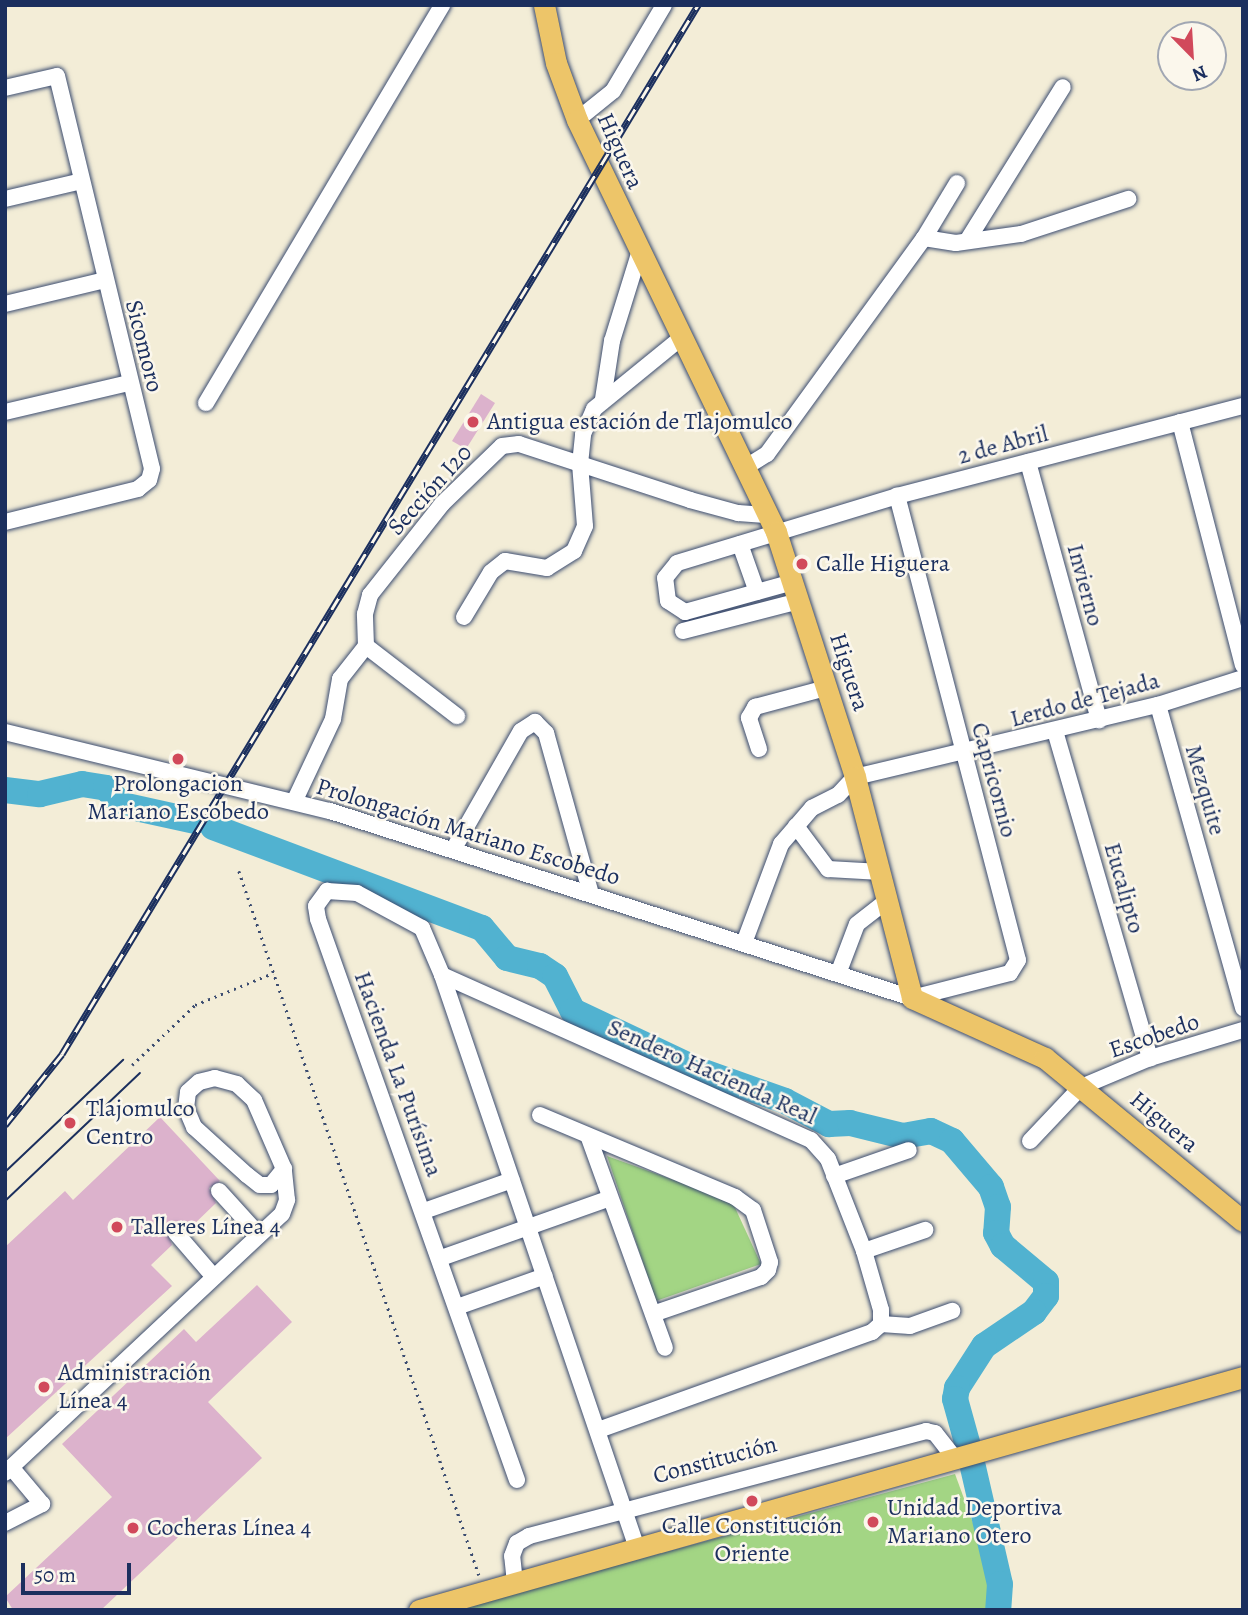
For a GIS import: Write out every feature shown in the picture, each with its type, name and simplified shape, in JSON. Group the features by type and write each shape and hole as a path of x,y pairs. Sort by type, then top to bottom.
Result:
{"main road":[{"name":"Higuera","path":"544,5 556,63 577,120 639,254 772,524 855,777 912,998 1045,1058 1242,1220"},
{"path":"419,1610 1243,1377"}],"street":[{"path":"206,403 442,5"},
{"path":"577,120 613,91 664,5"},
{"name":"Sicomoro","path":"5,88 57,76 152,469 149,480 138,489 5,522"},
{"path":"967,242 1063,87"},
{"path":"5,199 82,181"},
{"path":"746,467 767,454 924,238 957,183"},
{"path":"924,238 967,242 1021,234 1128,199"},
{"path":"464,617 491,572 505,561 547,568 574,551 585,526 580,464 583,434 603,399 612,341 639,254"},
{"path":"5,304 105,280"},
{"path":"603,399 681,338"},
{"path":"5,412 130,383"},
{"name":"2 de Abril","path":"757,592 685,612 668,601 665,578 670,569 740,544 772,524 897,496 1243,406"},
{"path":"1180,422 1243,665"},
{"name":"Sección I20","path":"366,646 365,614 370,596 442,504 502,446 519,444 772,524"},
{"name":"Invierno","path":"1028,462 1099,720"},
{"name":"Capricornio","path":"897,496 1017,966 1010,974 912,998"},
{"path":"740,544 757,592 796,591"},
{"path":"683,631 796,591"},
{"path":"294,802 326,739 340,679 366,646 457,716"},
{"name":"Lerdo de Tejada","path":"855,777 964,755 1158,705 1243,678"},
{"path":"759,749 749,718 755,707 826,688"},
{"name":"Mezquite","path":"1158,705 1243,1009"},
{"path":"453,850 521,731 535,722 546,733 591,894"},
{"name":"Eucalipto","path":"1055,731 1150,1058"},
{"name":"Prolongación Mariano Escobedo","path":"5,732 294,802 453,850 912,998"},
{"path":"744,943 781,844 812,808 838,795 855,777"},
{"path":"796,826 828,869 881,872"},
{"name":"Hacienda La Purísima","path":"442,975 415,921 357,894 337,890 320,896 316,906 517,1480"},
{"path":"838,974 858,924 888,901"},
{"path":"442,975 638,1548"},
{"name":"Sendero Hacienda Real","path":"442,975 811,1140 828,1159 864,1251 881,1324"},
{"name":"Escobedo","path":"1081,1087 1150,1058 1243,1030"},
{"path":"5,1523 42,1504 8,1470 282,1214 287,1200 284,1169 260,1111 237,1084 215,1078 199,1082 188,1092 186,1108 194,1127 247,1175 260,1185 271,1185 284,1169"},
{"path":"1030,1141 1081,1087"},
{"path":"540,1115 589,1138 735,1197 753,1210 770,1262 768,1270 761,1277 653,1314"},
{"path":"589,1138 665,1348"},
{"path":"834,1176 909,1150"},
{"path":"424,1211 512,1180"},
{"path":"219,1191 259,1235"},
{"path":"440,1258 610,1198"},
{"path":"864,1251 925,1230"},
{"path":"176,1233 215,1277"},
{"path":"457,1307 545,1276"},
{"path":"598,1430 872,1332 881,1324 910,1326 952,1311"},
{"name":"Constitución","path":"515,1583 512,1556 517,1543 626,1510 926,1430 935,1433 955,1459"}],"path":[{"path":"239,871 484,1591"},
{"path":"132,1065 195,1005 273,973"}],"green space":[{"path":"607,1156 732,1201 761,1264 656,1301"},
{"name":"Unidad Deportiva Mariano Otero","path":"955,1474 995,1583 993,1610 451,1610"}],"building":[{"name":"Antigua estación de Tlajomulco","path":"481,394 495,403 466,449 452,441"},
{"name":"Talleres Línea 4","path":"160,1117 220,1181 209,1188 216,1203 188,1230 175,1223 166,1229 172,1245 151,1265 172,1286 5,1439 5,1247 65,1191 73,1200"},
{"path":"257,1285 292,1322 208,1402 262,1458 101,1610 13,1610 5,1597 112,1497 62,1444 184,1329 196,1342"}],"waterway":[{"path":"5,790 40,794 82,784 106,788 122,805 195,821"},
{"path":"213,827 482,928 507,958 540,966 555,976 573,1011 698,1070 785,1101 829,1124 850,1123 903,1136 931,1131 952,1141 991,1187 998,1207 996,1233 1003,1246 1046,1282 1046,1296 1034,1312 984,1346 957,1388 955,1399 968,1446"},
{"path":"972,1463 1000,1584 998,1610"}],"tram line":[{"path":"5,1172 123,1060"},
{"path":"5,1201 140,1073"}],"railway":[{"path":"5,1125 62,1054 698,5"}],"place":[{"name":"Antigua estación de Tlajomulco","path":"473,422"},
{"name":"Calle Higuera","path":"802,564"},
{"name":"Prolongacion Mariano Escobedo","path":"178,759"},
{"name":"Tlajomulco Centro","path":"70,1123"},
{"name":"Talleres Línea 4","path":"117,1227"},
{"name":"Administración Línea 4","path":"44,1387"},
{"name":"Calle Constitución Oriente","path":"752,1501"},
{"name":"Unidad Deportiva Mariano Otero","path":"873,1522"},
{"name":"Cocheras Línea 4","path":"133,1528"}]}
